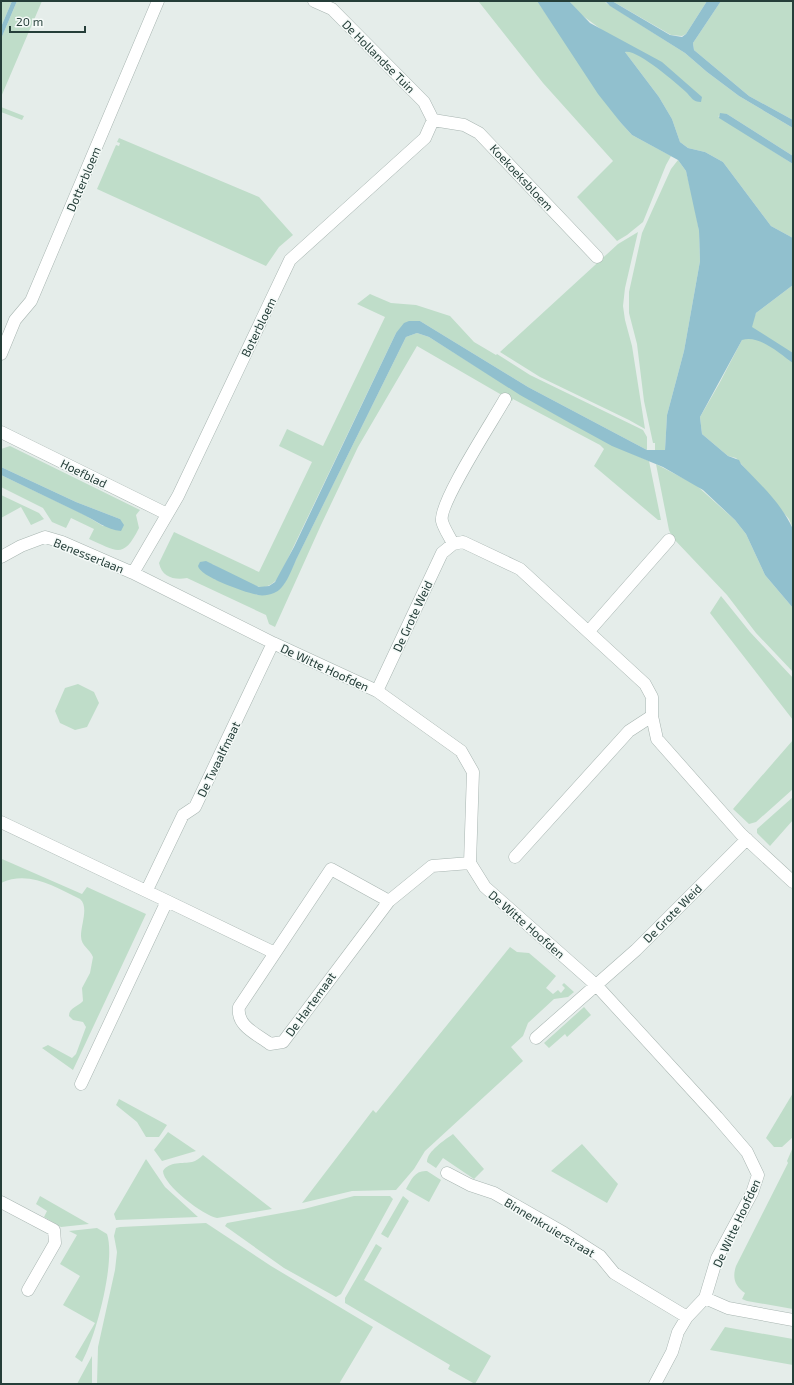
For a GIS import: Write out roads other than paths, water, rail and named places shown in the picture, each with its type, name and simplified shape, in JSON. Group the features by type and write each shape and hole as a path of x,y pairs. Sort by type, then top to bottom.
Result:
{"street":[{"name":"Dotterbloem","path":"1,354 15,320 31,301 158,1"},
{"name":"De Hollandse Tuin","path":"314,1 332,9 338,14 424,102 434,120"},
{"name":"Koekoeksbloem","path":"434,120 464,126 479,133 597,257"},
{"name":"Boterbloem","path":"133,573 178,496 290,260 307,243 425,138 434,120"},
{"path":"506,400 453,489 443,512 442,521 453,544 463,542 520,569 645,684 652,697 652,716 657,739 747,839 793,882"},
{"name":"Hoefblad","path":"1,432 167,514"},
{"name":"Benesserlaan","path":"1,557 21,546 45,538 62,542 133,573"},
{"path":"589,631 669,540"},
{"name":"De Grote Weid","path":"377,691 442,553 453,544"},
{"name":"De Witte Hoofden","path":"133,573 274,643 377,691 461,751 472,772 470,863 485,887 597,986 717,1117 747,1152 758,1175 752,1193 717,1258 705,1298"},
{"name":"De Twaalfmaat","path":"147,890 183,815 195,807 274,643"},
{"path":"515,857 629,731 652,716"},
{"path":"1,822 147,890 166,901 275,953"},
{"name":"De Grote Weid","path":"597,986 636,950 747,839"},
{"name":"De Hartemaat","path":"389,901 331,869 239,1007 238,1015 240,1023 270,1044 283,1042 389,901 432,866 470,863"},
{"path":"81,1084 166,901"},
{"path":"536,1038 597,986"},
{"name":"Binnenkruierstraat","path":"447,1173 470,1185 494,1193 564,1233 600,1256 614,1273 688,1317"},
{"path":"1,1202 54,1230 55,1243 28,1290"},
{"path":"655,1384 672,1352 678,1332 688,1317 705,1298 728,1308 793,1320"}],"water":[{"path":"12,1 17,1 1,39 1,27"},
{"path":"537,1 569,1 590,23 662,62 702,97 701,102 694,100 647,61 631,52 625,52 659,97 672,119 680,142 688,148 705,152 723,162 771,226 793,238 793,285 756,313 752,327 793,353 793,363 776,350 762,342 749,339 742,340 700,417 702,434 728,456 739,460 776,502 793,529 793,608 765,575 746,534 735,520 703,490 663,467 612,446 570,423 520,395 429,337 417,333 406,337 290,574 281,588 272,594 258,595 235,588 207,575 198,566 200,562 206,561 259,587 269,586 275,582 294,547 396,333 404,323 409,321 420,321 528,387 647,450 665,450 667,415 684,351 700,261 699,231 686,171 678,160 632,135 621,123 598,94"},
{"path":"605,1 612,1 670,35 682,37 686,34 707,1 721,1 693,43 694,50 749,96 793,120 793,128 739,96 685,53 610,6"},
{"path":"720,113 727,114 793,156 793,164 719,118"},
{"path":"1,467 76,502 120,519 124,525 121,531 106,527 1,475"}]}
